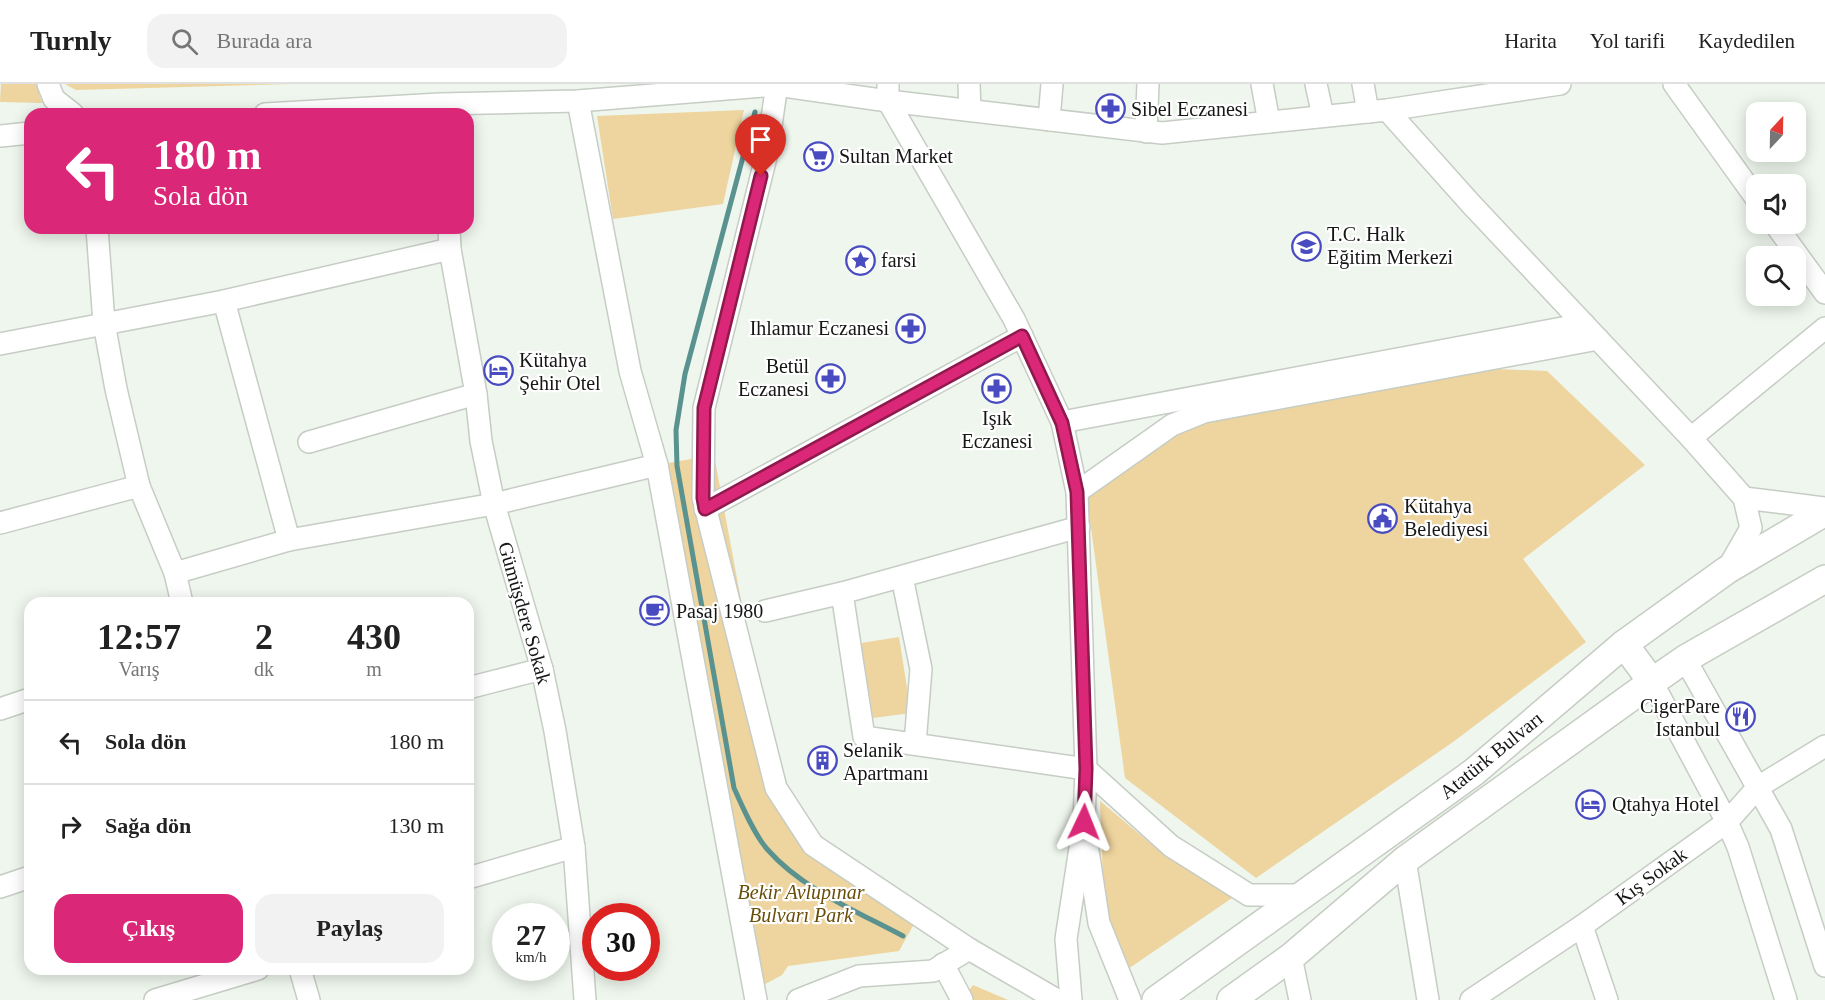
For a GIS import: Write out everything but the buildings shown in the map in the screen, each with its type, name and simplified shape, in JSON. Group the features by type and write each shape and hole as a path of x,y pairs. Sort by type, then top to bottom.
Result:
{"main road":[{"name":"Atatürk Bulvarı","path":"1156,1000 1474,772 1624,644 1727,570 1825,510"},
{"name":"Atatürk Bulvarı","path":"1231,1000 1291,957 1405,860 1652,682 1685,659 1825,579"},
{"path":"1624,644 1652,682"}],"street":[{"path":"48,84 54,99 65,108"},
{"path":"458,108 578,101 777,84 888,92 970,110 1162,134 1378,111 1425,94 1560,84"},
{"path":"777,84 767,153 704,408 703,498 776,788 813,845 969,949 1057,1000"},
{"path":"969,84 970,110"},
{"path":"1049,120 1052,84"},
{"path":"1146,132 1148,84"},
{"path":"1262,84 1269,122"},
{"path":"1316,84 1323,116"},
{"path":"1363,84 1378,111 1471,204 1691,438 1744,498 1752,528 1727,570"},
{"path":"1674,84 1746,184"},
{"path":"888,92 1022,336 1062,423 1077,492 1086,769 1084,822 1066,939 1071,1000"},
{"path":"578,101 630,371 657,465 756,1000"},
{"path":"0,136 24,134"},
{"path":"97,234 104,323 116,389 139,486 174,573 180,597"},
{"path":"1782,234 1825,293"},
{"path":"0,344 224,301 450,238"},
{"name":"Gümüşdere Sokak","path":"450,238 476,394 481,441 494,504 542,669 555,731 574,847 585,1000"},
{"path":"224,301 289,540"},
{"path":"1691,438 1825,328"},
{"path":"1062,423 1591,331"},
{"path":"1077,492 1172,425 1204,412 1591,331"},
{"path":"705,509 1022,336"},
{"path":"309,442 476,394"},
{"path":"174,573 289,540 494,504 657,465"},
{"path":"0,523 139,486"},
{"path":"1744,498 1825,510"},
{"path":"765,611 902,577 1079,527"},
{"path":"902,577 921,669 915,744"},
{"path":"842,593 864,737 1086,769 1171,846 1249,896 1302,895"},
{"path":"1685,659 1781,829 1824,961"},
{"path":"474,686 542,669"},
{"path":"1652,682 1727,822 1738,847 1786,1000"},
{"path":"0,708 24,701"},
{"name":"Kış Sokak","path":"1471,1000 1582,926 1727,822 1758,787 1825,746"},
{"path":"1084,822 1099,923 1130,1000"},
{"path":"474,876 574,847"},
{"path":"1405,860 1428,1000"},
{"path":"0,886 24,879"},
{"path":"1582,926 1607,1000"},
{"path":"798,1000 859,976 933,971 969,949"},
{"path":"1291,957 1300,1000"},
{"path":"943,964 962,1000"},
{"path":"155,1000 238,975"},
{"path":"302,975 309,1000"}],"green space":[{"path":"1,84 36,84 42,103 0,102"},
{"path":"65,84 290,84 76,90"},
{"path":"744,110 723,204 613,219 597,116"},
{"path":"1471,368 1547,371 1645,465 1523,559 1586,642 1453,742 1256,878 1125,778 1086,491 1204,412"},
{"name":"Bekir Avlupınar Bulvarı Park","path":"714,455 776,788 834,852 924,906 899,951 788,966 782,975 756,989 657,465"},
{"path":"899,637 911,713 873,718 861,643"},
{"path":"1100,801 1163,854 1235,896 1125,971 1104,910"},
{"path":"973,985 1008,1000 969,1000 966,995"}],"waterway":[{"path":"755,112 685,374 676,430 677,466 734,788 757,836 781,863 813,888 903,936"}],"place":[{"name":"Sibel Eczanesi","path":"1110,109"},
{"name":"Sultan Market","path":"818,156"},
{"name":"T.C. Halk Eğitim Merkezi","path":"1306,246"},
{"name":"farsi","path":"860,260"},
{"name":"Ihlamur Eczanesi","path":"910,328"},
{"name":"Kütahya Şehir Otel","path":"498,371"},
{"name":"Betül Eczanesi","path":"830,378"},
{"name":"Işık Eczanesi","path":"997,388"},
{"name":"Kütahya Belediyesi","path":"1383,518"},
{"name":"Pasaj 1980","path":"655,611"},
{"name":"CigerPare Istanbul","path":"1741,717"},
{"name":"Selanik Apartmanı","path":"822,761"},
{"name":"Qtahya Hotel","path":"1591,804"}],"route":[{"path":"761,176 704,408 703,498 705,509 1022,336 1062,423 1077,492 1086,769 1084,822"}]}
